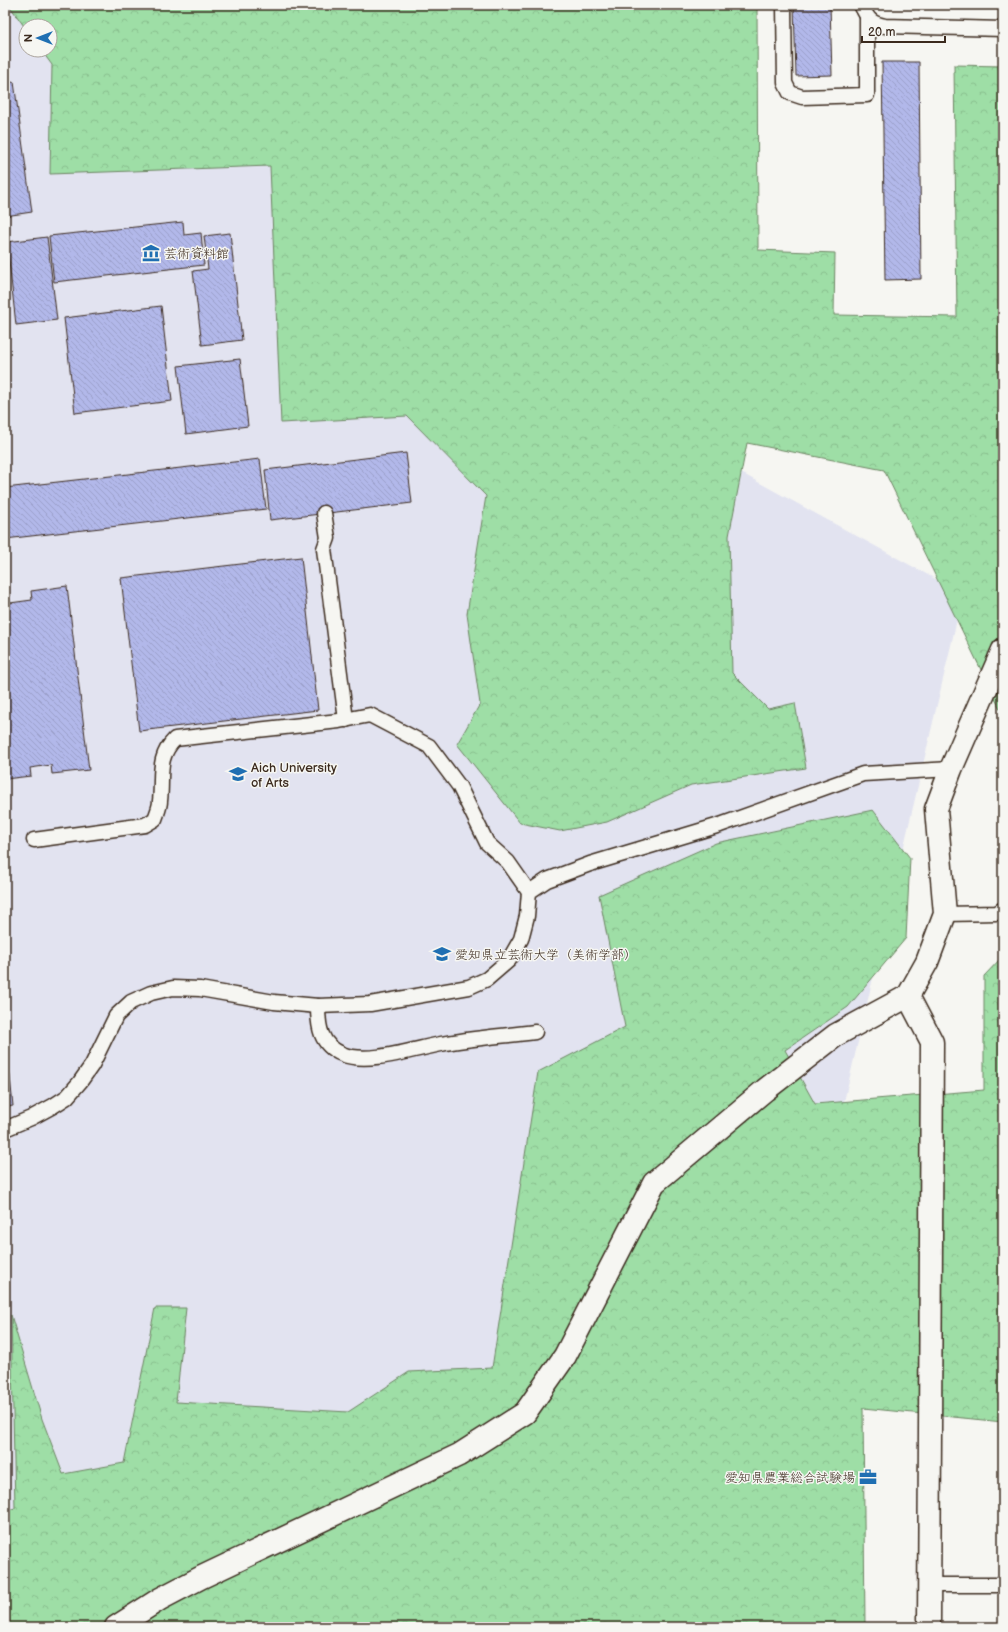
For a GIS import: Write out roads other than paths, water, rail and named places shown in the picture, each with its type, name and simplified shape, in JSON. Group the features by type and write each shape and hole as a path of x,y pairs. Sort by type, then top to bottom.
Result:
{"street":[{"path":"116,1627 160,1599 202,1577 458,1455 525,1413 565,1356 654,1183 765,1090 836,1035 908,996 927,962 945,914 936,809 951,769 1003,650"},
{"path":"908,996 932,1042 929,1627"}],"lane":[{"path":"784,5 785,83 790,93 802,97 868,95 864,11"},
{"path":"864,11 875,24 885,26 1003,29"},
{"path":"324,514 328,538 324,549 346,720"},
{"path":"5,1129 31,1118 67,1097 92,1065 116,1016 131,1002 151,993 173,988 200,989 274,1002 318,1006 370,1004 469,987 487,979 509,960 521,939 527,916 529,892 508,862 487,842 459,786 429,746 370,715 346,720 175,739 167,747 162,760 160,802 155,819 145,825 34,840"},
{"path":"529,892 547,880 590,864 720,825 863,774 951,769"},
{"path":"945,914 997,913 1003,909"},
{"path":"318,1006 320,1034 330,1047 342,1054 354,1057 377,1057 442,1044 535,1032"},
{"path":"929,1585 1003,1585"}],"place":[{"name":"芸術資料館","path":"151,253"},
{"name":"Aich University of Arts","path":"238,774"},
{"name":"愛知県立芸術大学（美術学部）","path":"442,954"},
{"name":"愛知県農業総合試験場","path":"868,1477"}]}
